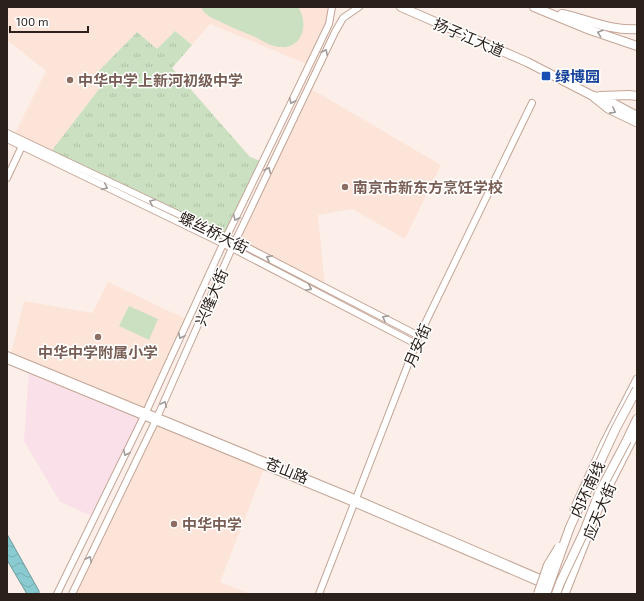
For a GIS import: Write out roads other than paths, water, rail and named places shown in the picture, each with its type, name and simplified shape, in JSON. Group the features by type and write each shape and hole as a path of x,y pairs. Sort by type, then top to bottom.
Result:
{"highway":[{"name":"扬子江大道","path":"401,7 537,67 591,95 609,101 637,116"},
{"path":"534,7 590,30 637,46"},
{"path":"543,11 576,17 614,29 637,29"},
{"path":"591,95 637,96"},
{"name":"内环南线","path":"546,594 570,527 616,428 637,389"},
{"name":"内环南线","path":"556,594 584,532 599,493 637,419"},
{"path":"538,594 548,565 570,527"},
{"path":"565,593 584,532"}],"main road":[{"path":"591,95 608,109 637,123"},
{"name":"应天大街","path":"541,594 586,481 637,380"},
{"name":"应天大街","path":"565,593 602,500 637,431"}],"street":[{"name":"兴隆大街","path":"57,594 145,414 226,237 329,24 332,7"},
{"path":"343,18 351,7"},
{"name":"兴隆大街","path":"72,594 157,419 235,241 308,87 343,18 359,7"},
{"name":"月安街","path":"319,594 356,502 419,336 532,104"},
{"name":"螺丝桥大街","path":"7,133 235,241 419,336"},
{"name":"螺丝桥大街","path":"7,139 232,248 416,344"},
{"path":"7,178 22,146"},
{"name":"苍山路","path":"7,354 145,414 356,502 565,593"},
{"name":"苍山路","path":"7,360 145,414"}],"water":[{"path":"7,534 39,591 39,594 27,594 7,560"}],"place":[{"name":"绿博园","path":"546,76"},
{"name":"中华中学上新河初级中学","path":"70,80"},
{"name":"南京市新东方烹饪学校","path":"345,187"},
{"name":"中华中学附属小学","path":"98,337"},
{"name":"中华中学","path":"174,524"}]}
